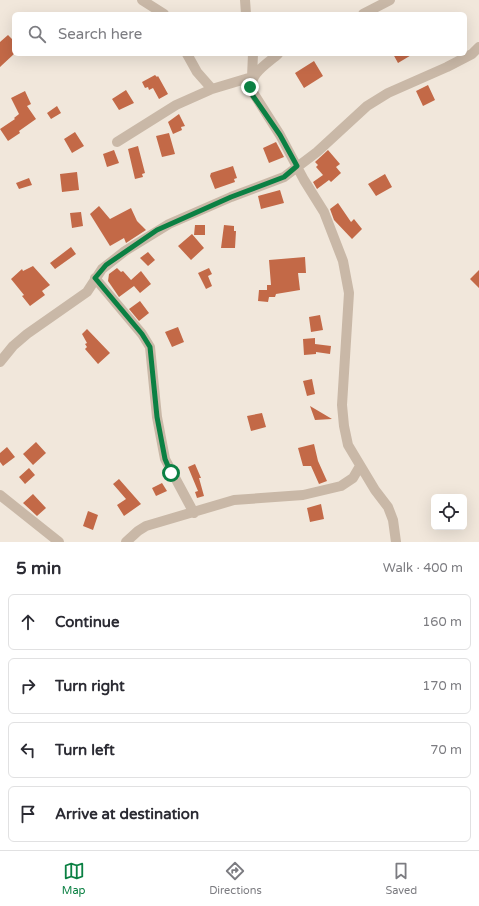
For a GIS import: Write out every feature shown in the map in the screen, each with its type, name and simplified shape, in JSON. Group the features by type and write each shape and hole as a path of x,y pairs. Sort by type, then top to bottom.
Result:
{"street":[{"path":"142,0 161,12"},
{"path":"245,0 246,12"},
{"path":"367,12 390,0"},
{"path":"0,362 13,346 27,334 87,292 95,278 106,265 157,230 231,197 284,177 317,152 367,106 388,93 472,54 479,47"},
{"path":"188,56 197,72 212,89"},
{"path":"253,56 250,87 253,96 280,135 331,226 349,293 342,405 344,426 348,445 360,466 388,507 396,542"},
{"path":"117,142 176,105 212,89 252,77 276,56"},
{"path":"95,278 142,334 150,347 157,417 165,459 194,512"},
{"path":"126,542 146,526 234,500 303,495 334,488 347,483 353,478 360,466"},
{"path":"0,495 59,542"}],"building":[{"path":"8,35 12,39 12,56 0,67 0,42"},
{"path":"394,56 410,56 398,63"},
{"path":"314,61 323,76 304,88 295,73"},
{"path":"155,75 157,77 158,76 168,94 159,99 153,88 149,90 148,87 145,88 142,82"},
{"path":"428,85 435,100 423,106 416,91"},
{"path":"126,90 134,103 119,110 112,99"},
{"path":"25,91 31,104 27,106 36,119 8,141 0,129 15,119 14,118 19,114 11,98"},
{"path":"57,106 61,113 51,119 47,113"},
{"path":"179,114 185,126 181,127 182,130 173,134 168,122"},
{"path":"75,132 84,146 72,153 64,139"},
{"path":"169,133 175,154 162,157 156,136"},
{"path":"276,142 284,157 269,163 263,148"},
{"path":"138,146 145,173 142,174 143,177 135,179 128,149"},
{"path":"114,150 119,163 107,167 103,154"},
{"path":"328,150 340,164 336,167 341,173 331,182 329,180 317,189 313,182 323,175 316,167 318,165 315,162"},
{"path":"233,166 237,178 234,179 235,182 215,189 210,176 211,173"},
{"path":"77,172 79,190 62,192 60,174"},
{"path":"385,174 392,187 376,196 368,184"},
{"path":"29,178 32,185 19,189 16,183"},
{"path":"280,190 284,203 261,209 258,196"},
{"path":"338,203 351,222 354,219 362,229 352,239 334,220 330,209"},
{"path":"99,206 110,219 131,208 137,221 146,230 126,243 124,238 110,246 90,214"},
{"path":"81,212 83,226 72,228 70,213"},
{"path":"195,225 205,225 205,235 194,235"},
{"path":"224,225 234,226 234,231 236,231 235,248 221,248"},
{"path":"192,234 204,248 191,260 178,246"},
{"path":"71,247 76,254 55,269 50,263"},
{"path":"148,252 155,260 148,266 140,258"},
{"path":"305,257 306,273 298,273 300,290 276,294 275,297 269,297 268,302 258,301 259,290 267,290 267,285 271,285 269,260"},
{"path":"33,266 50,285 42,291 45,295 30,306 22,296 24,295 11,279 22,269 23,271"},
{"path":"117,268 121,272 123,271 131,280 141,271 151,284 140,293 134,286 119,297 108,281 109,274"},
{"path":"209,268 212,274 208,276 212,286 206,289 198,273"},
{"path":"479,270 479,288 470,279"},
{"path":"140,301 149,313 139,321 129,309"},
{"path":"320,315 323,330 311,332 309,317"},
{"path":"178,327 184,342 172,347 165,332"},
{"path":"87,329 110,353 98,364 85,349 87,347 85,344 87,343 82,334"},
{"path":"315,338 315,344 331,346 330,354 316,352 316,354 304,355 303,339"},
{"path":"312,379 315,394 307,396 303,381"},
{"path":"310,406 332,419 315,420"},
{"path":"262,413 266,427 251,431 247,416"},
{"path":"36,442 46,453 33,465 23,454"},
{"path":"314,444 318,461 327,481 319,484 311,466 303,466 298,448"},
{"path":"7,447 15,457 3,466 0,462 0,453"},
{"path":"195,464 201,478 199,478 204,496 197,498 195,492 198,491 188,467"},
{"path":"29,468 35,475 25,484 19,477"},
{"path":"119,479 141,504 124,516 117,505 126,499 113,484"},
{"path":"162,483 167,491 156,496 152,488"},
{"path":"33,494 46,508 37,516 23,503"},
{"path":"321,504 324,519 310,522 307,508"},
{"path":"88,511 98,515 93,530 83,526"}],"route":[{"path":"171,473 165,459 157,417 152,354 150,347 142,334 95,278 106,265 157,230 231,197 284,177 297,166 280,135 253,96 250,87"}]}
